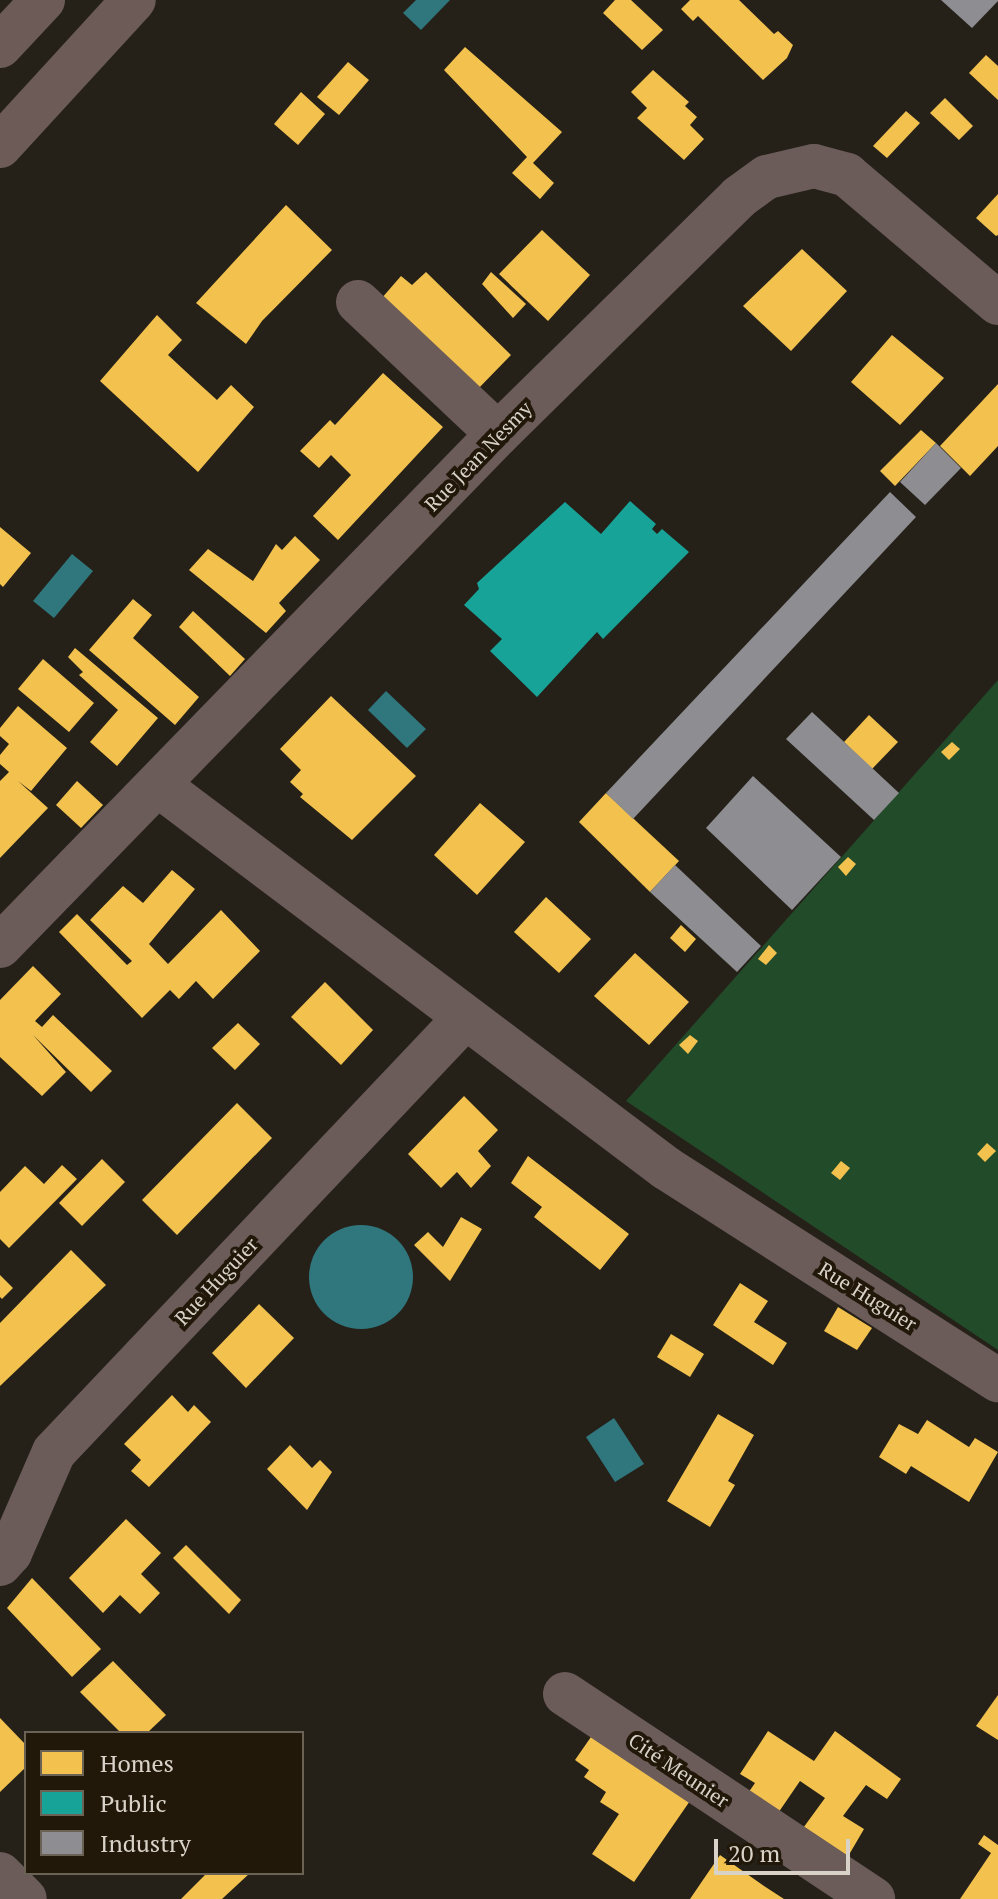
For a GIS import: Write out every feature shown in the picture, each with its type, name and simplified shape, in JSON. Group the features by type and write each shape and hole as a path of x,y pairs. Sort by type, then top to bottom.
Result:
{"main road":[{"path":"0,46 43,0"},
{"path":"0,146 134,0"}],"street":[{"name":"Rue Jean Nesmy","path":"0,946 498,434 739,197 790,168 814,166 860,183 998,303"},
{"path":"358,302 498,434"},
{"name":"Rue Huguier","path":"158,785 464,1019 666,1168 998,1380"},
{"name":"Rue Huguier","path":"0,1564 10,1553 54,1452 464,1019"},
{"name":"Cité Meunier","path":"565,1694 873,1899"},
{"path":"0,1874 25,1899"}],"green space":[{"path":"998,680 998,1350 626,1101"}],"water":[{"path":"416,0 450,0 421,30 403,13"},
{"path":"72,554 93,571 54,618 33,601"},
{"path":"386,691 426,729 407,748 368,710"},
{"path":"361,1225 381,1229 404,1248 413,1277 409,1297 390,1320 361,1329 341,1325 318,1306 309,1277 313,1257 332,1234"},
{"path":"614,1418 644,1464 615,1482 586,1437"}],"building: Homes":[{"path":"615,0 631,0 663,30 642,50 603,13"},
{"path":"690,0 739,0 774,34 778,31 793,45 787,58 763,80 698,16 693,21 681,9"},
{"path":"465,47 562,132 533,163 554,183 540,199 512,173 527,157 444,70"},
{"path":"986,55 998,66 998,100 969,73"},
{"path":"348,62 369,80 339,115 317,97"},
{"path":"653,70 689,102 685,106 697,117 690,125 704,139 684,160 637,118 647,108 631,92"},
{"path":"301,92 325,114 298,145 274,124"},
{"path":"945,98 973,126 959,140 930,113"},
{"path":"906,111 920,123 887,158 873,146"},
{"path":"998,194 998,235 996,236 976,218"},
{"path":"286,205 332,250 262,321 246,344 196,303"},
{"path":"542,230 590,275 548,321 499,274"},
{"path":"802,249 847,291 791,351 743,306"},
{"path":"426,272 511,355 476,391 381,299 401,276 412,285"},
{"path":"491,272 526,304 513,318 482,284"},
{"path":"157,315 182,340 168,355 217,400 231,385 254,407 198,472 100,381"},
{"path":"892,335 944,378 900,425 851,382"},
{"path":"383,373 443,427 338,540 313,516 351,475 331,455 319,468 300,451 330,420 335,425"},
{"path":"998,384 998,446 970,476 940,446"},
{"path":"921,430 936,443 895,486 880,471"},
{"path":"0,527 31,553 3,587 0,584"},
{"path":"295,536 320,560 279,603 286,611 266,633 189,570 208,549 253,581 276,544 282,550"},
{"path":"133,599 152,615 133,638 199,697 175,725 89,650"},
{"path":"193,611 245,659 230,676 179,627"},
{"path":"75,648 158,718 117,766 90,742 118,710 79,675 83,672 68,657"},
{"path":"43,659 94,703 69,732 18,689"},
{"path":"331,696 416,776 352,840 300,797 303,794 290,782 301,770 280,749"},
{"path":"18,706 67,748 31,791 18,781 48,808 0,858 0,781 9,772 0,764 0,755 9,744 0,736 0,728"},
{"path":"869,715 898,742 872,769 844,742"},
{"path":"952,742 960,749 949,760 941,752"},
{"path":"77,781 103,805 81,828 56,805"},
{"path":"606,793 679,861 650,892 579,822"},
{"path":"480,803 525,842 477,895 434,855"},
{"path":"848,857 856,864 846,876 838,867"},
{"path":"172,870 195,889 149,944 168,964 221,910 260,951 213,999 196,981 179,999 170,990 142,1018 59,932 77,914 127,965 132,961 90,920 123,886 143,903"},
{"path":"546,897 591,939 559,973 514,932"},
{"path":"681,925 696,939 685,952 670,938"},
{"path":"769,945 777,953 766,965 758,959"},
{"path":"635,953 689,1002 649,1045 594,996"},
{"path":"33,966 61,994 35,1021 42,1027 53,1015 112,1071 91,1092 33,1035 66,1072 42,1096 0,1057 0,1000"},
{"path":"325,982 373,1030 341,1065 291,1017"},
{"path":"238,1023 260,1044 235,1070 212,1048"},
{"path":"690,1035 698,1041 688,1054 679,1045"},
{"path":"464,1096 498,1130 478,1151 491,1166 471,1188 457,1172 441,1188 408,1154"},
{"path":"237,1103 272,1138 177,1235 142,1200"},
{"path":"987,1143 996,1151 985,1162 977,1154"},
{"path":"528,1156 629,1234 600,1270 534,1217 542,1207 511,1183"},
{"path":"102,1159 125,1182 82,1226 59,1203"},
{"path":"841,1161 850,1168 840,1180 831,1173"},
{"path":"62,1165 77,1179 9,1248 0,1239 0,1192 25,1166 44,1184"},
{"path":"461,1217 482,1229 450,1281 414,1245 428,1232 443,1247"},
{"path":"71,1250 106,1285 0,1386 0,1323"},
{"path":"0,1275 13,1288 2,1299 0,1297"},
{"path":"740,1283 768,1301 754,1322 787,1343 773,1365 713,1325"},
{"path":"259,1304 294,1338 246,1388 212,1353"},
{"path":"838,1307 872,1328 857,1350 824,1331"},
{"path":"671,1334 704,1354 690,1377 657,1357"},
{"path":"172,1395 188,1412 194,1405 211,1422 149,1487 131,1471 141,1460 124,1444"},
{"path":"718,1414 754,1435 728,1481 735,1485 710,1527 667,1501"},
{"path":"927,1420 969,1447 975,1438 998,1452 969,1502 911,1466 906,1474 879,1457 899,1424 918,1434"},
{"path":"290,1445 312,1468 320,1460 332,1472 307,1510 267,1469"},
{"path":"126,1519 161,1553 141,1574 160,1593 140,1614 120,1595 103,1613 69,1578"},
{"path":"186,1545 241,1600 229,1614 173,1558"},
{"path":"32,1578 101,1649 72,1677 7,1608"},
{"path":"113,1661 166,1715 149,1731 119,1731 80,1692"},
{"path":"998,1695 998,1740 976,1726"},
{"path":"0,1718 24,1743 24,1769 0,1792"},
{"path":"768,1731 814,1761 835,1731 901,1779 887,1799 866,1785 843,1816 864,1829 843,1865 798,1835 825,1798 800,1781 774,1819 744,1799 755,1783 740,1774"},
{"path":"593,1734 692,1798 634,1882 592,1854 619,1814 600,1802 606,1792 584,1777 589,1770 575,1760"},
{"path":"984,1835 998,1845 998,1899 960,1899 991,1853 978,1844"},
{"path":"720,1855 764,1886 784,1899 690,1899"},
{"path":"205,1875 248,1875 222,1899 181,1899"}],"building: Public":[{"path":"630,501 656,524 652,529 657,534 662,529 689,552 603,639 597,632 537,697 490,651 502,639 464,605 479,589 477,583 565,502 601,534"}],"building: Industry":[{"path":"941,0 998,0 998,1 972,28"},
{"path":"936,443 961,468 925,505 900,482"},
{"path":"890,492 916,517 633,819 606,793"},
{"path":"812,712 899,793 874,820 786,739"},
{"path":"753,776 841,857 792,910 706,828"},
{"path":"675,865 761,946 737,972 650,892"}]}
